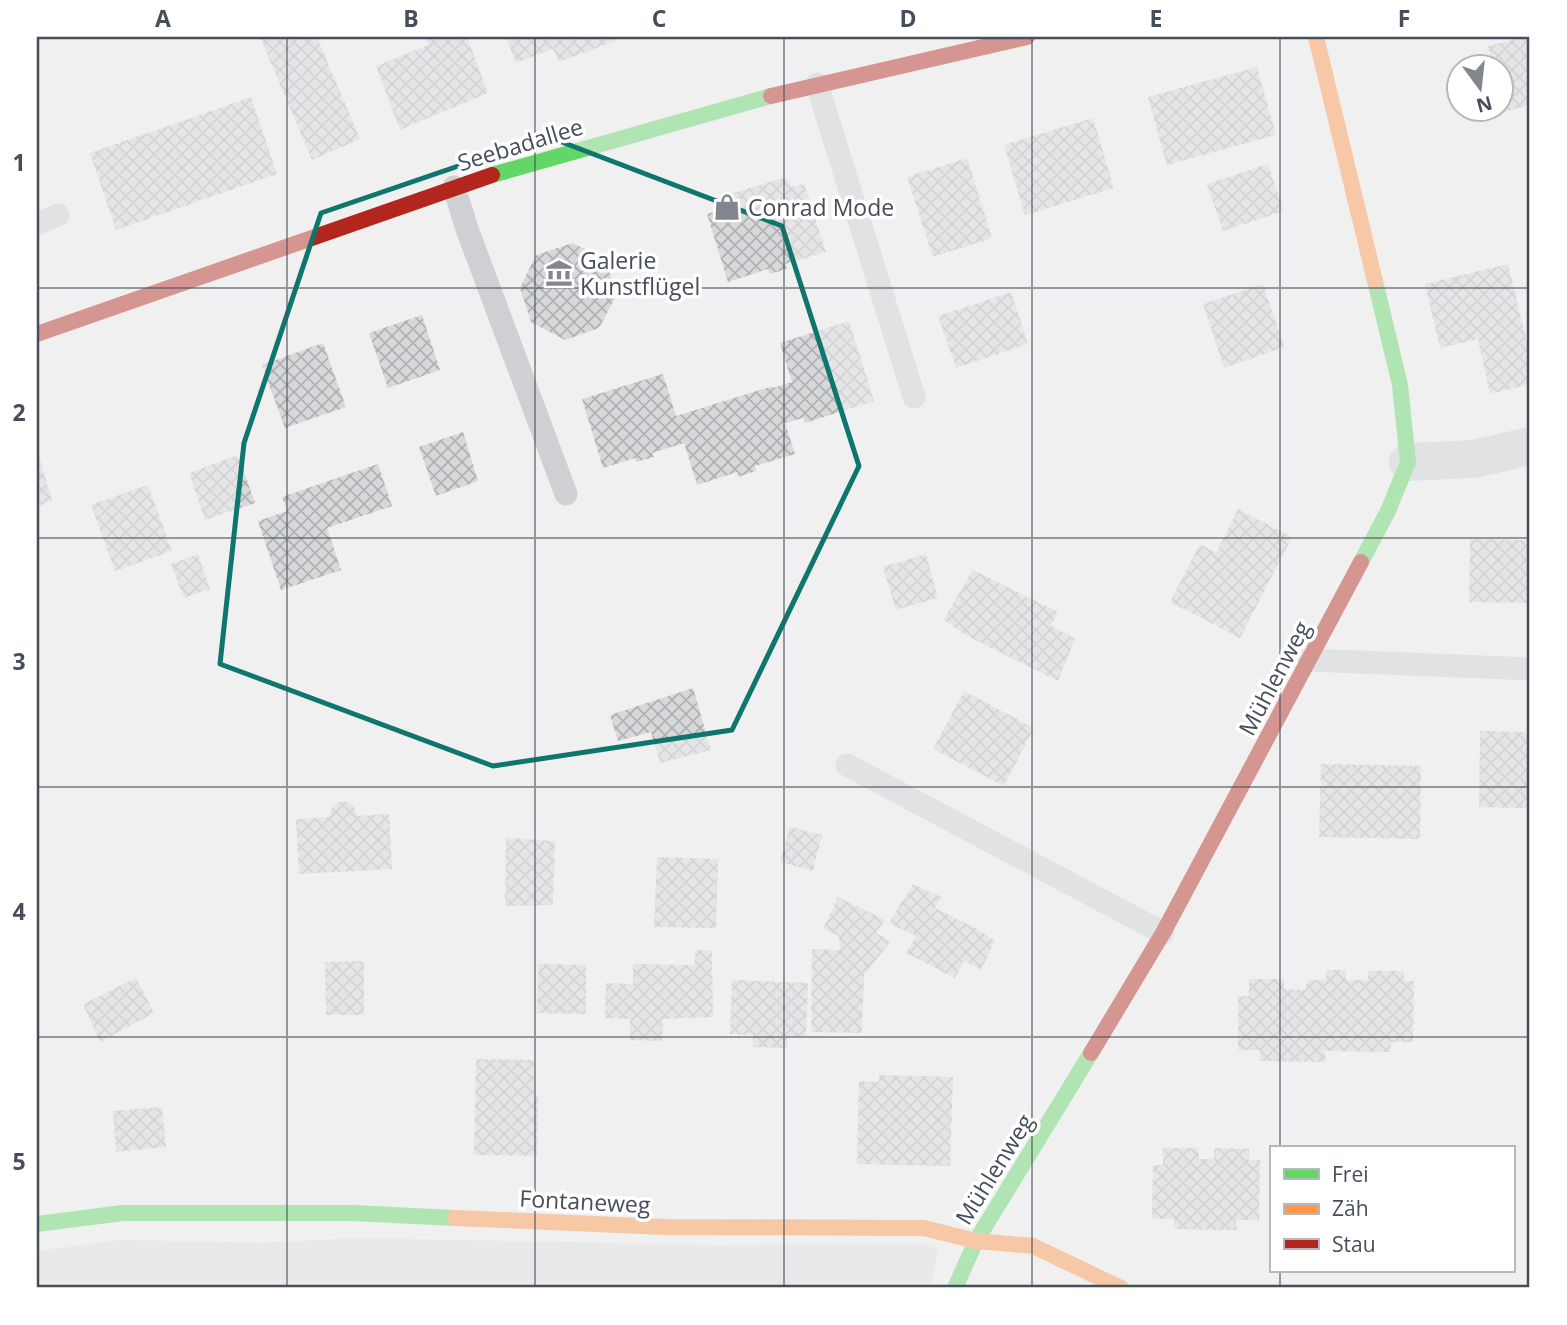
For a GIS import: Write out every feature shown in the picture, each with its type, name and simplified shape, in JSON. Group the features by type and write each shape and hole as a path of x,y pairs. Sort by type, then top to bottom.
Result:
{"street":[{"name":"Seebadallee","path":"37,334 454,187 726,108 957,46 1027,37"},
{"name":"Mühlenweg","path":"955,1288 976,1241 1163,933 1388,511 1408,462 1400,386 1390,335 1316,37"},
{"path":"1408,462 1474,459 1530,446"},
{"name":"Fontaneweg","path":"37,1224 123,1213 353,1213 664,1227 925,1228 976,1241 1033,1246 1121,1288"}],"lane":[{"path":"817,84 914,397"},
{"path":"454,187 467,229 566,494"},
{"path":"1310,660 1530,669"},
{"path":"848,765 1163,933"}],"highlighted area":[{"path":"546,136 782,226 859,466 732,730 493,766 220,664 244,443 321,213"}],"shaded area":[{"path":"358,1238 719,1245 920,1243 939,1249 930,1288 37,1288 37,1251 120,1240 262,1243"}],"building":[{"path":"260,37 317,37 360,139 312,160"},
{"path":"425,37 467,37 488,93 400,130 376,66 428,45"},
{"path":"506,37 613,37 615,41 559,62 553,49 516,63"},
{"path":"1530,37 1530,105 1514,109 1514,52 1490,52 1488,46"},
{"path":"1257,67 1276,135 1167,165 1148,97"},
{"path":"251,97 277,174 116,230 90,153"},
{"path":"1093,118 1114,188 1025,215 1004,145"},
{"path":"967,158 992,238 933,257 907,177"},
{"path":"1268,164 1284,211 1223,231 1207,184"},
{"path":"783,178 789,181 791,187 804,184 826,252 785,264 787,269 770,274 768,269 728,282 707,214 719,210 717,203 720,197"},
{"path":"573,243 605,260 617,294 599,328 565,340 531,322 520,288 536,255"},
{"path":"1508,264 1530,355 1530,384 1490,394 1478,339 1440,348 1425,284"},
{"path":"1263,284 1284,347 1224,368 1203,304"},
{"path":"1011,292 1028,344 956,368 938,316"},
{"path":"422,315 440,370 388,388 369,333"},
{"path":"849,321 874,401 805,423 803,418 785,423 795,454 755,466 756,471 738,477 737,472 697,485 684,443 652,453 654,457 636,462 635,458 603,468 582,399 663,374 676,416 773,388 792,382 780,343"},
{"path":"323,343 346,407 285,428 262,365"},
{"path":"463,432 478,481 436,496 419,447"},
{"path":"37,451 52,500 37,507"},
{"path":"238,455 255,503 205,520 189,473"},
{"path":"378,464 392,506 327,528 341,570 281,590 258,521 287,511 282,497"},
{"path":"148,485 172,551 115,571 91,505"},
{"path":"1238,509 1292,537 1240,638 1170,602 1200,544 1216,553"},
{"path":"1470,539 1530,540 1530,603 1469,602"},
{"path":"198,554 210,589 184,598 171,564"},
{"path":"926,554 938,598 896,610 883,567"},
{"path":"973,570 1058,612 1051,625 1075,639 1058,681 971,638 943,620"},
{"path":"693,688 711,750 660,763 651,732 618,741 610,715"},
{"path":"964,691 1034,728 1004,786 933,749"},
{"path":"1480,731 1530,732 1530,808 1479,807"},
{"path":"1321,764 1421,766 1420,839 1319,837"},
{"path":"338,802 347,802 354,806 357,816 389,814 392,869 299,874 296,819 329,817"},
{"path":"790,827 822,835 813,871 780,862"},
{"path":"506,838 555,841 553,905 505,906"},
{"path":"657,857 718,859 716,928 654,927"},
{"path":"913,884 941,897 935,908 995,941 981,970 964,961 955,978 906,953 916,936 889,923"},
{"path":"838,897 885,920 876,933 891,941 864,975 862,1033 811,1032 812,949 840,950 839,936 823,929"},
{"path":"696,950 712,951 713,1017 663,1019 662,1041 630,1040 630,1019 605,1018 606,983 633,984 633,964 694,965"},
{"path":"364,961 364,1015 326,1015 325,962"},
{"path":"538,964 586,965 586,1014 537,1013"},
{"path":"1326,970 1346,970 1346,980 1368,980 1368,971 1404,971 1404,981 1414,981 1413,1042 1391,1042 1391,1052 1325,1051 1325,1062 1259,1061 1260,1050 1238,1050 1238,996 1249,996 1249,979 1284,979 1284,989 1306,990 1307,980 1326,980"},
{"path":"136,978 154,1013 100,1042 83,1004"},
{"path":"732,980 808,983 806,1037 787,1036 787,1048 753,1047 753,1035 730,1034"},
{"path":"476,1059 534,1060 534,1096 538,1097 537,1156 474,1155"},
{"path":"879,1075 953,1077 950,1166 857,1164 859,1081 879,1082"},
{"path":"162,1107 166,1147 116,1152 113,1111"},
{"path":"1163,1148 1198,1148 1199,1159 1214,1159 1214,1148 1249,1149 1249,1160 1260,1160 1259,1220 1236,1220 1237,1230 1215,1230 1174,1229 1174,1219 1152,1219 1153,1165 1163,1165"}],"traffic: fast":[{"path":"492,175 771,96"},
{"path":"1361,562 1388,511 1408,462 1400,385 1375,281"},
{"path":"955,1288 976,1241 1091,1053"},
{"path":"37,1224 123,1213 353,1213 455,1218"}],"traffic: slow":[{"path":"1316,37 1375,281"},
{"path":"455,1218 665,1227 924,1228 976,1241 1033,1246 1121,1288"}],"traffic: jam":[{"path":"771,96 1027,37"},
{"path":"37,334 492,175"},
{"path":"1091,1053 1163,933 1361,562"}],"place":[{"name":"Conrad Mode","path":"727,207"},
{"name":"Galerie Kunstflügel","path":"559,273"}]}
